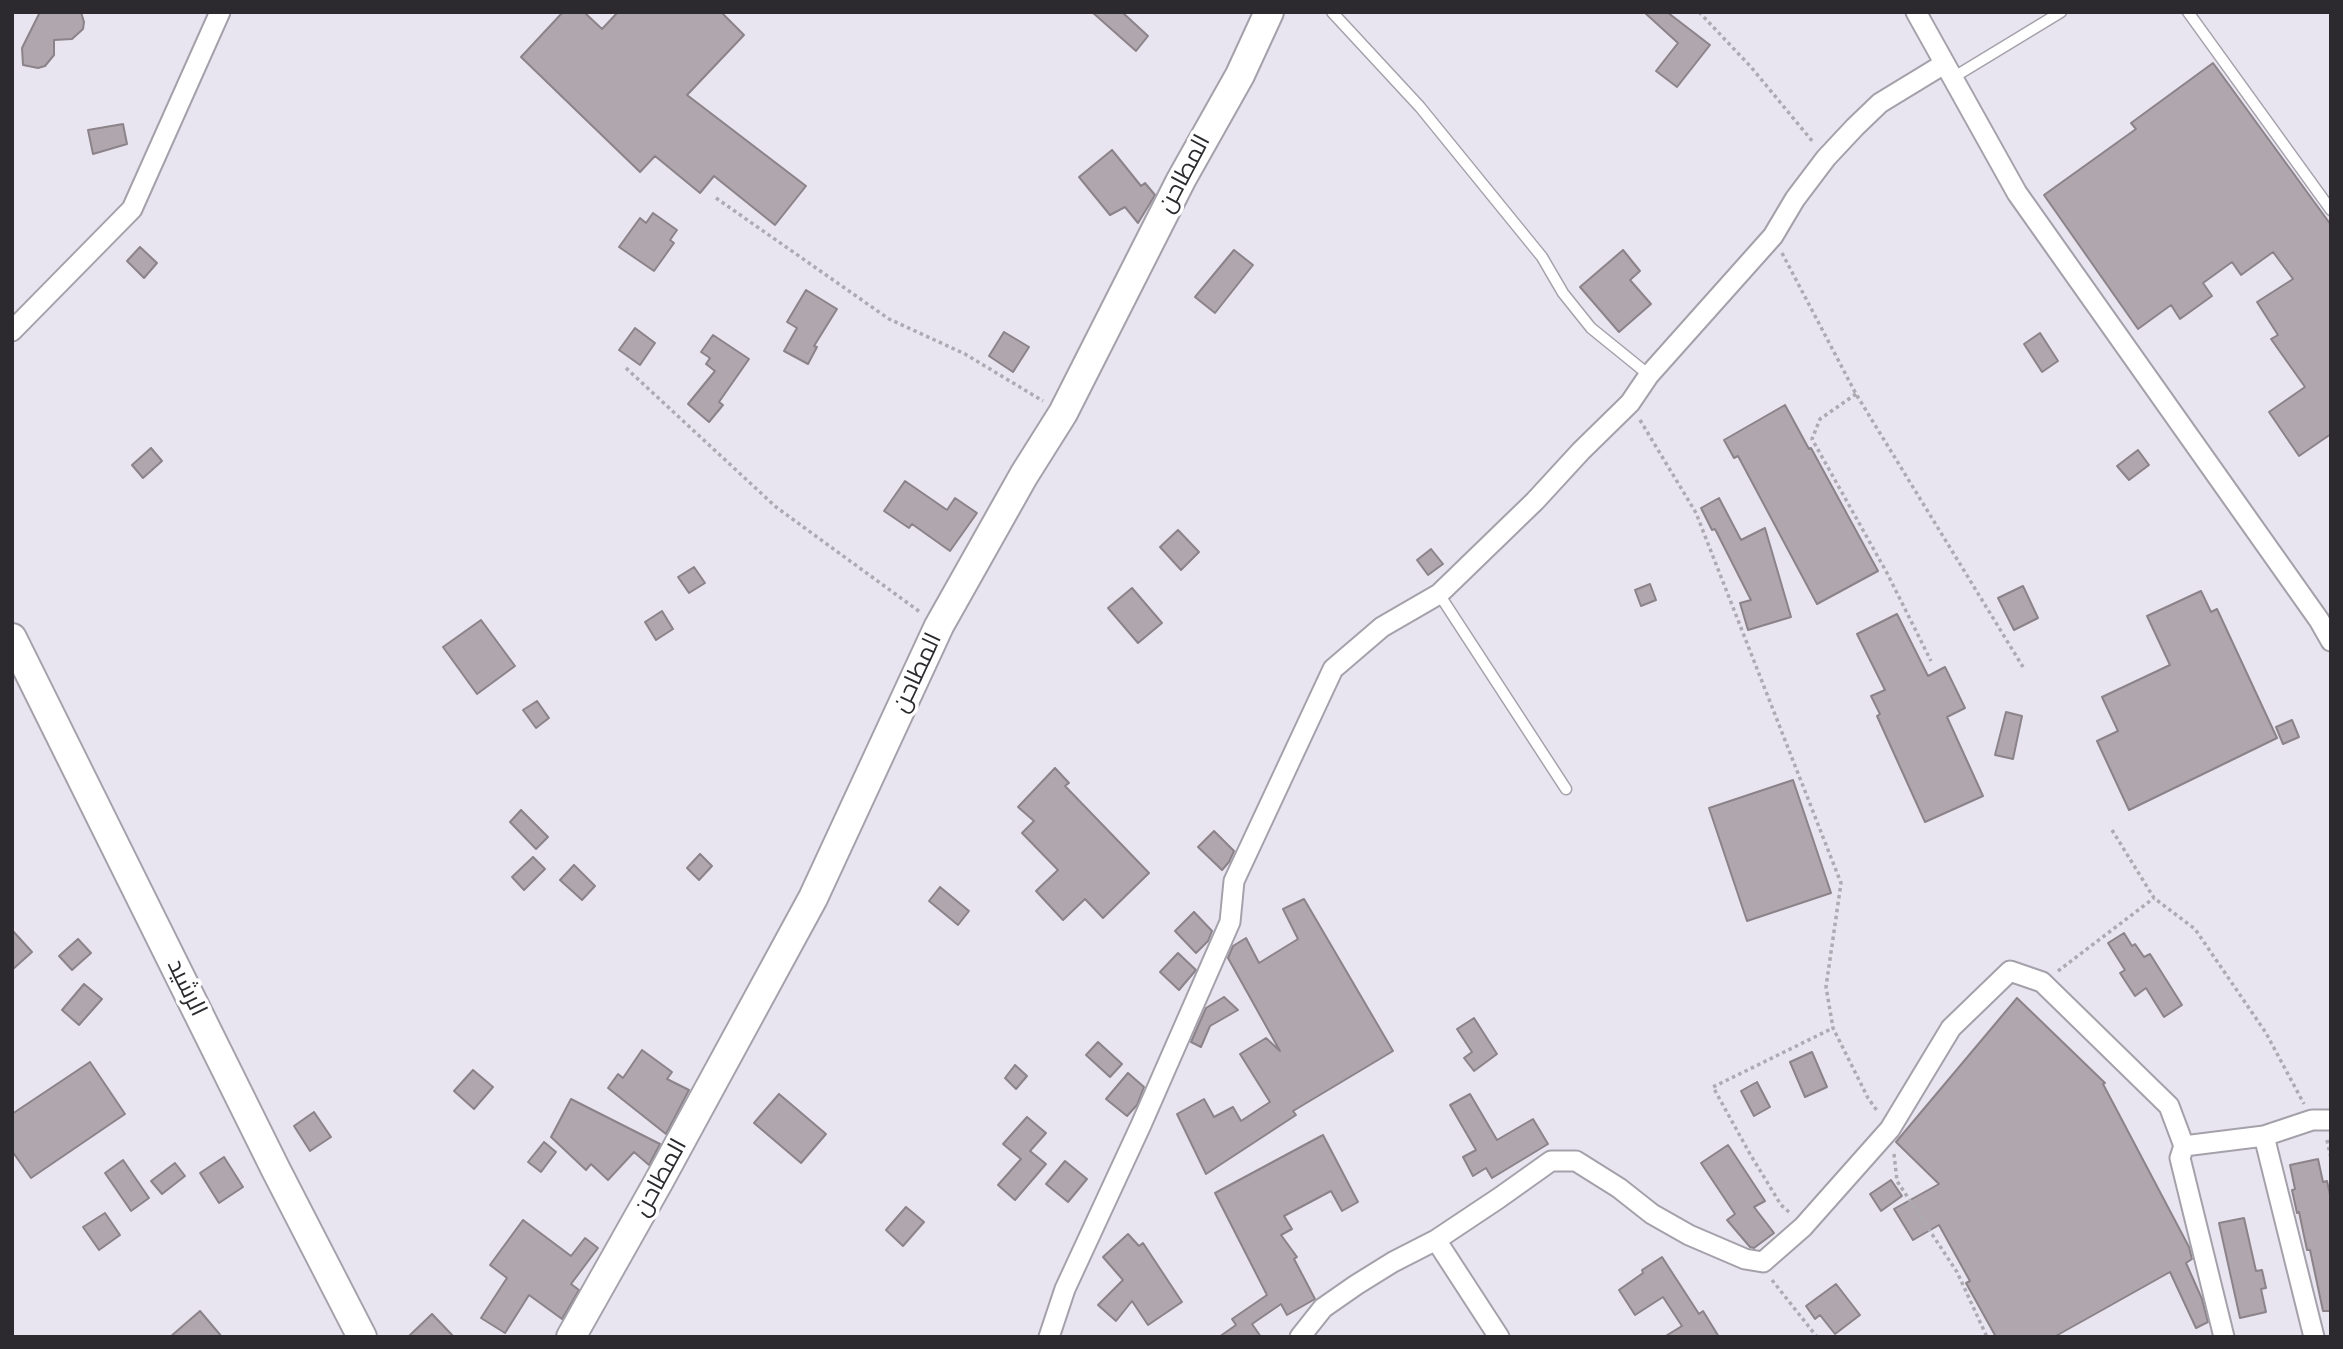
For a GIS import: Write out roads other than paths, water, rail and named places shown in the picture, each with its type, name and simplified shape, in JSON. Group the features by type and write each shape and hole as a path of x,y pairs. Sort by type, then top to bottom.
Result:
{"main road":[{"name":"المطاحن","path":"570,1337 666,1169 813,898 939,626 1024,475 1063,413 1181,180 1240,75 1269,12"},
{"name":"الرشيد","path":"12,638 282,1182 362,1337"}],"street":[{"path":"12,331 132,209 220,12"},
{"path":"1916,12 2017,193 2319,620 2331,641"},
{"path":"1049,1337 1065,1289 1230,922 1234,881 1333,669 1382,627 1439,594 1535,501 1630,403 1649,375 1773,236 1795,199 1826,158 1880,103 1949,70"},
{"path":"1300,1337 1323,1308 1393,1262 1436,1240 1551,1161 1576,1161 1619,1188 1652,1214 1689,1235 1745,1259 1763,1262 1803,1227 1890,1129 1951,1028 2010,971 2042,982 2169,1106 2184,1146 2180,1158 2224,1337"},
{"path":"2184,1146 2264,1136 2322,1120"},
{"path":"2264,1136 2314,1337"},
{"path":"1436,1240 1499,1337"}],"lane":[{"path":"1332,12 1420,107 1542,257 1563,293 1591,328 1649,375"},
{"path":"1949,70 2061,12"},
{"path":"2188,12 2331,210"},
{"path":"1439,594 1566,789"}]}
